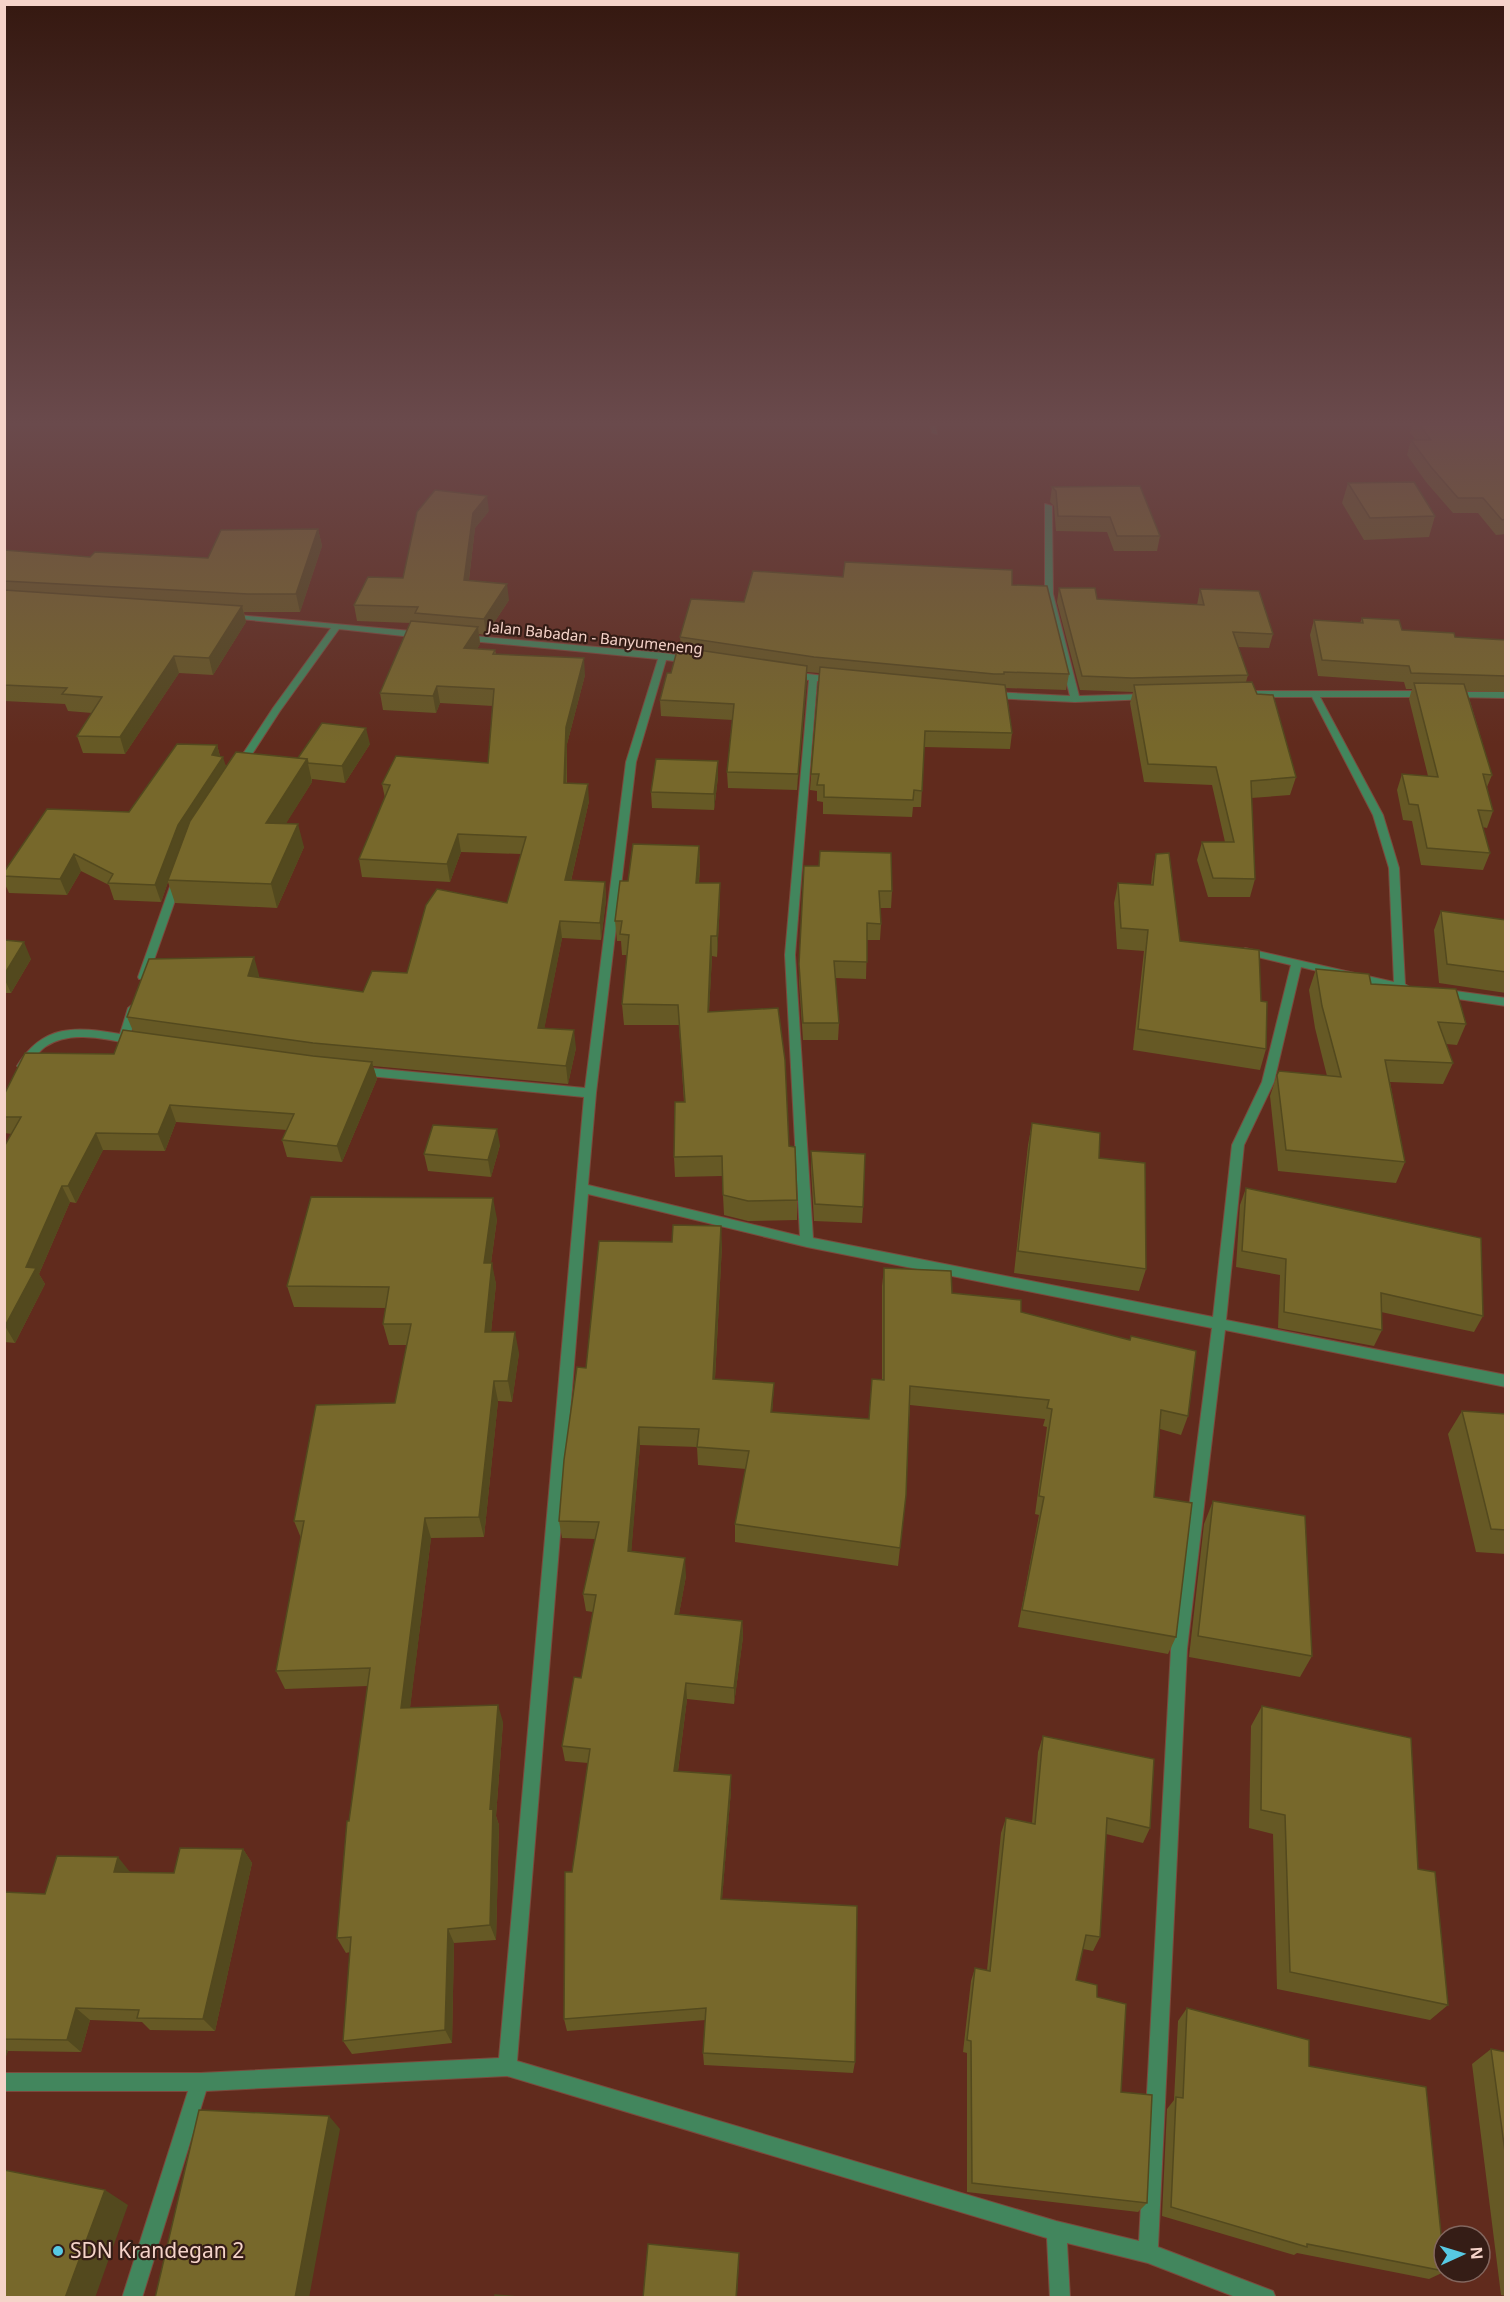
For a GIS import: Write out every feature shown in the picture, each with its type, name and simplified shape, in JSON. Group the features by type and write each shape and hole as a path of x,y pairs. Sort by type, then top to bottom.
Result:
{"street":[{"path":"1048,528 1048,594 1075,699"},
{"path":"226,616 430,636"},
{"path":"233,777 276,710 336,627"},
{"name":"Jalan Babadan - Banyumeneng","path":"453,638 698,661"},
{"path":"507,2067 590,1092 631,762 663,656"},
{"path":"779,673 849,681"},
{"path":"807,1242 790,956 813,678"},
{"path":"1314,693 1378,815 1394,868 1400,987"},
{"path":"980,694 1075,699 1159,697"},
{"path":"1230,695 1434,694"},
{"path":"1446,694 1506,695"},
{"path":"141,983 183,864"},
{"path":"1234,948 1400,987 1506,1002"},
{"path":"1148,2253 1179,1649 1219,1326 1238,1145 1268,1082 1297,963"},
{"path":"124,1039 138,994"},
{"path":"18,1072 38,1046 57,1037 74,1033 147,1042"},
{"path":"342,1069 590,1092"},
{"path":"582,1188 807,1242 1506,1382"},
{"path":"4,2082 200,2082 507,2067 1056,2231 1148,2253 1266,2298"},
{"path":"132,2298 200,2082"},
{"path":"1056,2231 1060,2298"}],"building":[{"path":"414,528 471,528 464,580 507,584 484,619 415,613 418,607 354,605 368,577 403,578"},
{"path":"1114,528 1157,528 1160,536 1117,536"},
{"path":"318,529 296,594 248,594 4,581 4,550 90,557 95,552 208,558 221,530"},
{"path":"845,562 1012,570 1012,585 1047,586 1069,674 1004,672 1004,674 994,674 814,657 680,637 691,599 744,602 753,571 843,577"},
{"path":"1059,588 1095,588 1097,599 1204,605 1200,589 1259,591 1273,634 1233,632 1248,675 1132,678 1082,676"},
{"path":"4,590 242,606 209,658 174,656 120,737 77,736 102,697 62,694 67,688 4,685"},
{"path":"1362,618 1399,620 1402,630 1454,633 1455,637 1506,640 1506,676 1411,673 1409,666 1322,660 1314,620 1363,623"},
{"path":"411,621 478,627 464,648 495,650 493,654 584,658 566,727 564,783 588,784 565,880 605,882 600,923 560,921 538,1028 574,1030 566,1066 313,1043 127,1017 149,959 254,957 248,976 363,992 372,971 407,973 426,905 437,889 507,903 526,837 458,834 447,864 359,859 390,785 382,784 396,756 488,763 494,689 437,686 433,696 380,693"},
{"path":"678,647 807,666 798,774 727,772 734,704 660,700 667,673 671,673"},
{"path":"820,667 1005,685 1012,733 925,731 922,791 914,790 913,800 824,797 824,785 817,785 819,774 811,774"},
{"path":"1252,682 1257,694 1273,695 1296,777 1251,781 1255,879 1213,878 1202,842 1234,842 1216,767 1148,764 1134,685"},
{"path":"1414,683 1464,684 1492,775 1483,774 1493,811 1478,810 1490,853 1427,848 1418,805 1409,804 1402,774 1438,777"},
{"path":"322,723 366,728 342,766 308,763 307,759 298,758"},
{"path":"177,744 217,745 212,755 223,757 178,825 155,885 108,883 113,874 74,854 60,879 4,876 4,872 47,809 129,812"},
{"path":"236,752 307,759 266,823 298,824 271,884 168,880 190,821"},
{"path":"656,759 718,761 714,794 651,792"},
{"path":"633,844 699,846 696,883 720,883 717,936 711,936 708,1012 778,1008 785,1060 789,1146 795,1147 797,1200 748,1201 723,1195 722,1156 674,1157 675,1102 685,1102 678,1005 622,1004 629,935 620,934 622,921 615,921 620,881 628,881"},
{"path":"820,851 891,853 892,891 879,891 881,924 867,923 867,962 834,961 839,1023 803,1023 799,964 804,866 819,866"},
{"path":"1169,853 1180,941 1259,950 1261,1001 1267,1002 1266,1049 1138,1029 1148,930 1121,928 1118,883 1153,885 1156,854"},
{"path":"1441,911 1506,920 1506,972 1447,964"},
{"path":"4,940 24,942 4,975"},
{"path":"1316,969 1369,974 1371,984 1456,989 1466,1024 1438,1022 1453,1063 1385,1060 1405,1162 1286,1150 1277,1075 1279,1071 1341,1077 1322,1006"},
{"path":"123,1030 372,1062 337,1146 282,1140 294,1114 170,1105 158,1134 96,1133 68,1186 62,1186 26,1267 36,1268 4,1326 4,1147 21,1117 4,1117 4,1095 25,1053 114,1054"},
{"path":"1032,1123 1100,1133 1099,1158 1145,1163 1146,1269 1018,1251"},
{"path":"433,1125 497,1129 488,1160 424,1154"},
{"path":"811,1151 865,1154 863,1207 815,1204"},
{"path":"1246,1188 1481,1238 1483,1316 1381,1293 1382,1330 1284,1312 1286,1259 1242,1251"},
{"path":"311,1197 493,1198 484,1263 492,1263 485,1332 515,1332 508,1381 494,1381 479,1517 425,1518 401,1708 498,1705 490,1809 493,1808 490,1925 448,1929 445,2030 343,2041 351,1937 337,1938 347,1821 349,1821 370,1668 276,1671 304,1521 294,1521 316,1405 395,1403 411,1324 383,1324 389,1287 287,1286"},
{"path":"673,1225 721,1226 713,1379 774,1383 771,1412 869,1419 872,1379 884,1380 884,1268 951,1271 952,1293 1021,1300 1021,1312 1130,1340 1131,1336 1196,1351 1188,1416 1161,1410 1154,1497 1192,1503 1176,1637 1022,1610 1044,1497 1039,1496 1052,1409 1047,1408 1049,1400 910,1386 906,1495 900,1548 735,1524 749,1451 697,1447 699,1429 639,1427 628,1551 685,1558 675,1614 742,1621 734,1688 686,1683 674,1771 731,1775 721,1899 857,1906 855,2062 703,2053 706,2008 564,2019 565,1872 572,1872 590,1749 562,1746 574,1677 581,1678 596,1595 583,1594 599,1522 559,1521 564,1460 577,1367 586,1368 599,1241 672,1242"},
{"path":"1462,1411 1506,1414 1506,1530 1491,1529"},
{"path":"1213,1501 1305,1516 1312,1656 1198,1636"},
{"path":"1262,1706 1411,1738 1418,1869 1435,1872 1448,2005 1290,1972 1285,1815 1261,1810"},
{"path":"1043,1736 1154,1759 1150,1828 1107,1818 1100,1937 1086,1935 1076,1980 1097,1985 1097,1997 1126,2004 1121,2092 1152,2095 1147,2203 972,2183 971,2041 967,2040 975,1968 990,1971 1006,1818 1035,1824"},
{"path":"180,1848 243,1849 203,2019 137,2018 139,2010 76,2008 67,2040 4,2039 4,1892 45,1894 57,1856 118,1857 114,1872 174,1873"},
{"path":"1187,2008 1309,2040 1309,2066 1426,2087 1440,2224 1432,2224 1432,2269 1307,2244 1307,2247 1171,2207 1176,2097 1183,2098"},
{"path":"1491,2049 1506,2052 1506,2159"},
{"path":"199,2110 329,2116 295,2298 155,2298"},
{"name":"SDN Krandegan 2","path":"4,2170 105,2190 65,2298 4,2298"},
{"path":"648,2244 739,2253 736,2298 643,2298"},
{"path":"495,2295 531,2298 495,2298"}],"place":[{"name":"SDN Krandegan 2","path":"58,2251"}]}
